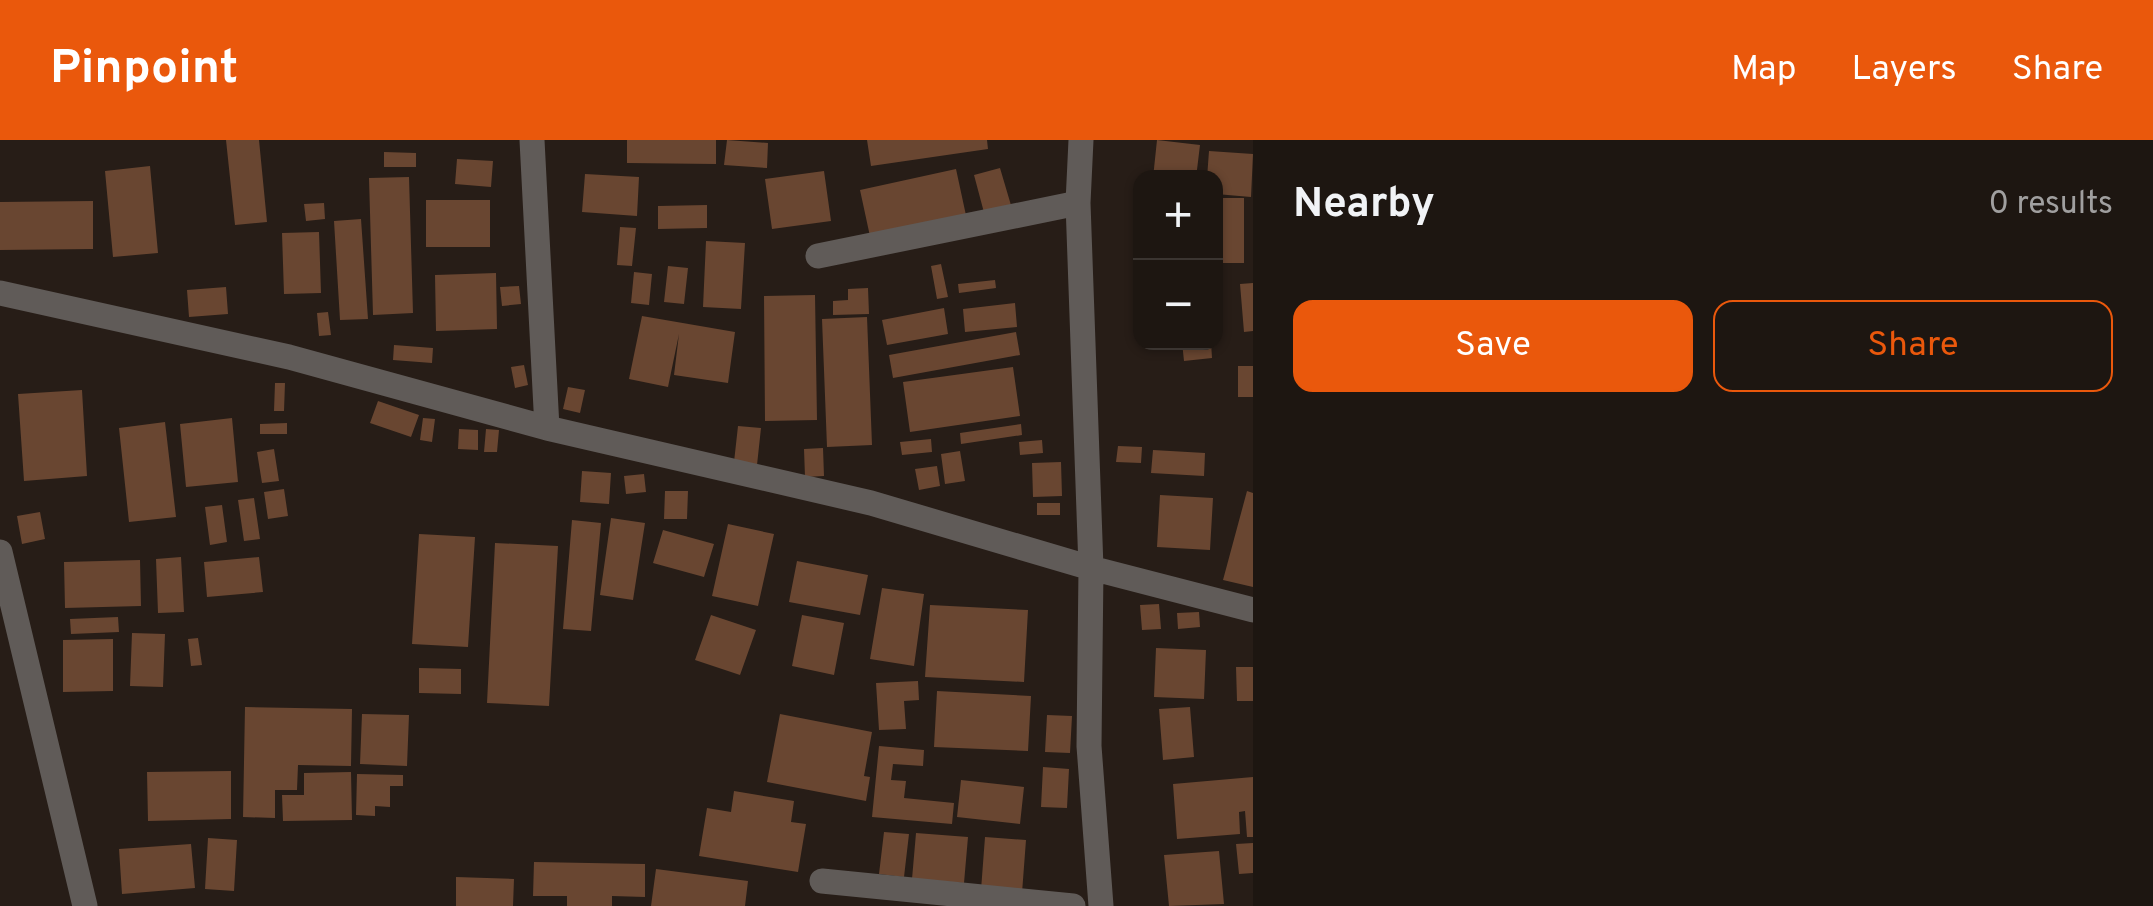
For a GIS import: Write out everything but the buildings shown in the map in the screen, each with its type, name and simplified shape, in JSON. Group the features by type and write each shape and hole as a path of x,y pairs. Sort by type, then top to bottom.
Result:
{"street":[{"path":"532,140 547,428"},
{"path":"1080,140 1078,203 1091,568 1089,746 1102,906"},
{"path":"818,256 1078,203"},
{"path":"0,293 289,357 547,428 871,503 1091,568 1253,610"},
{"path":"0,552 85,906"},
{"path":"822,880 1073,906"}]}
